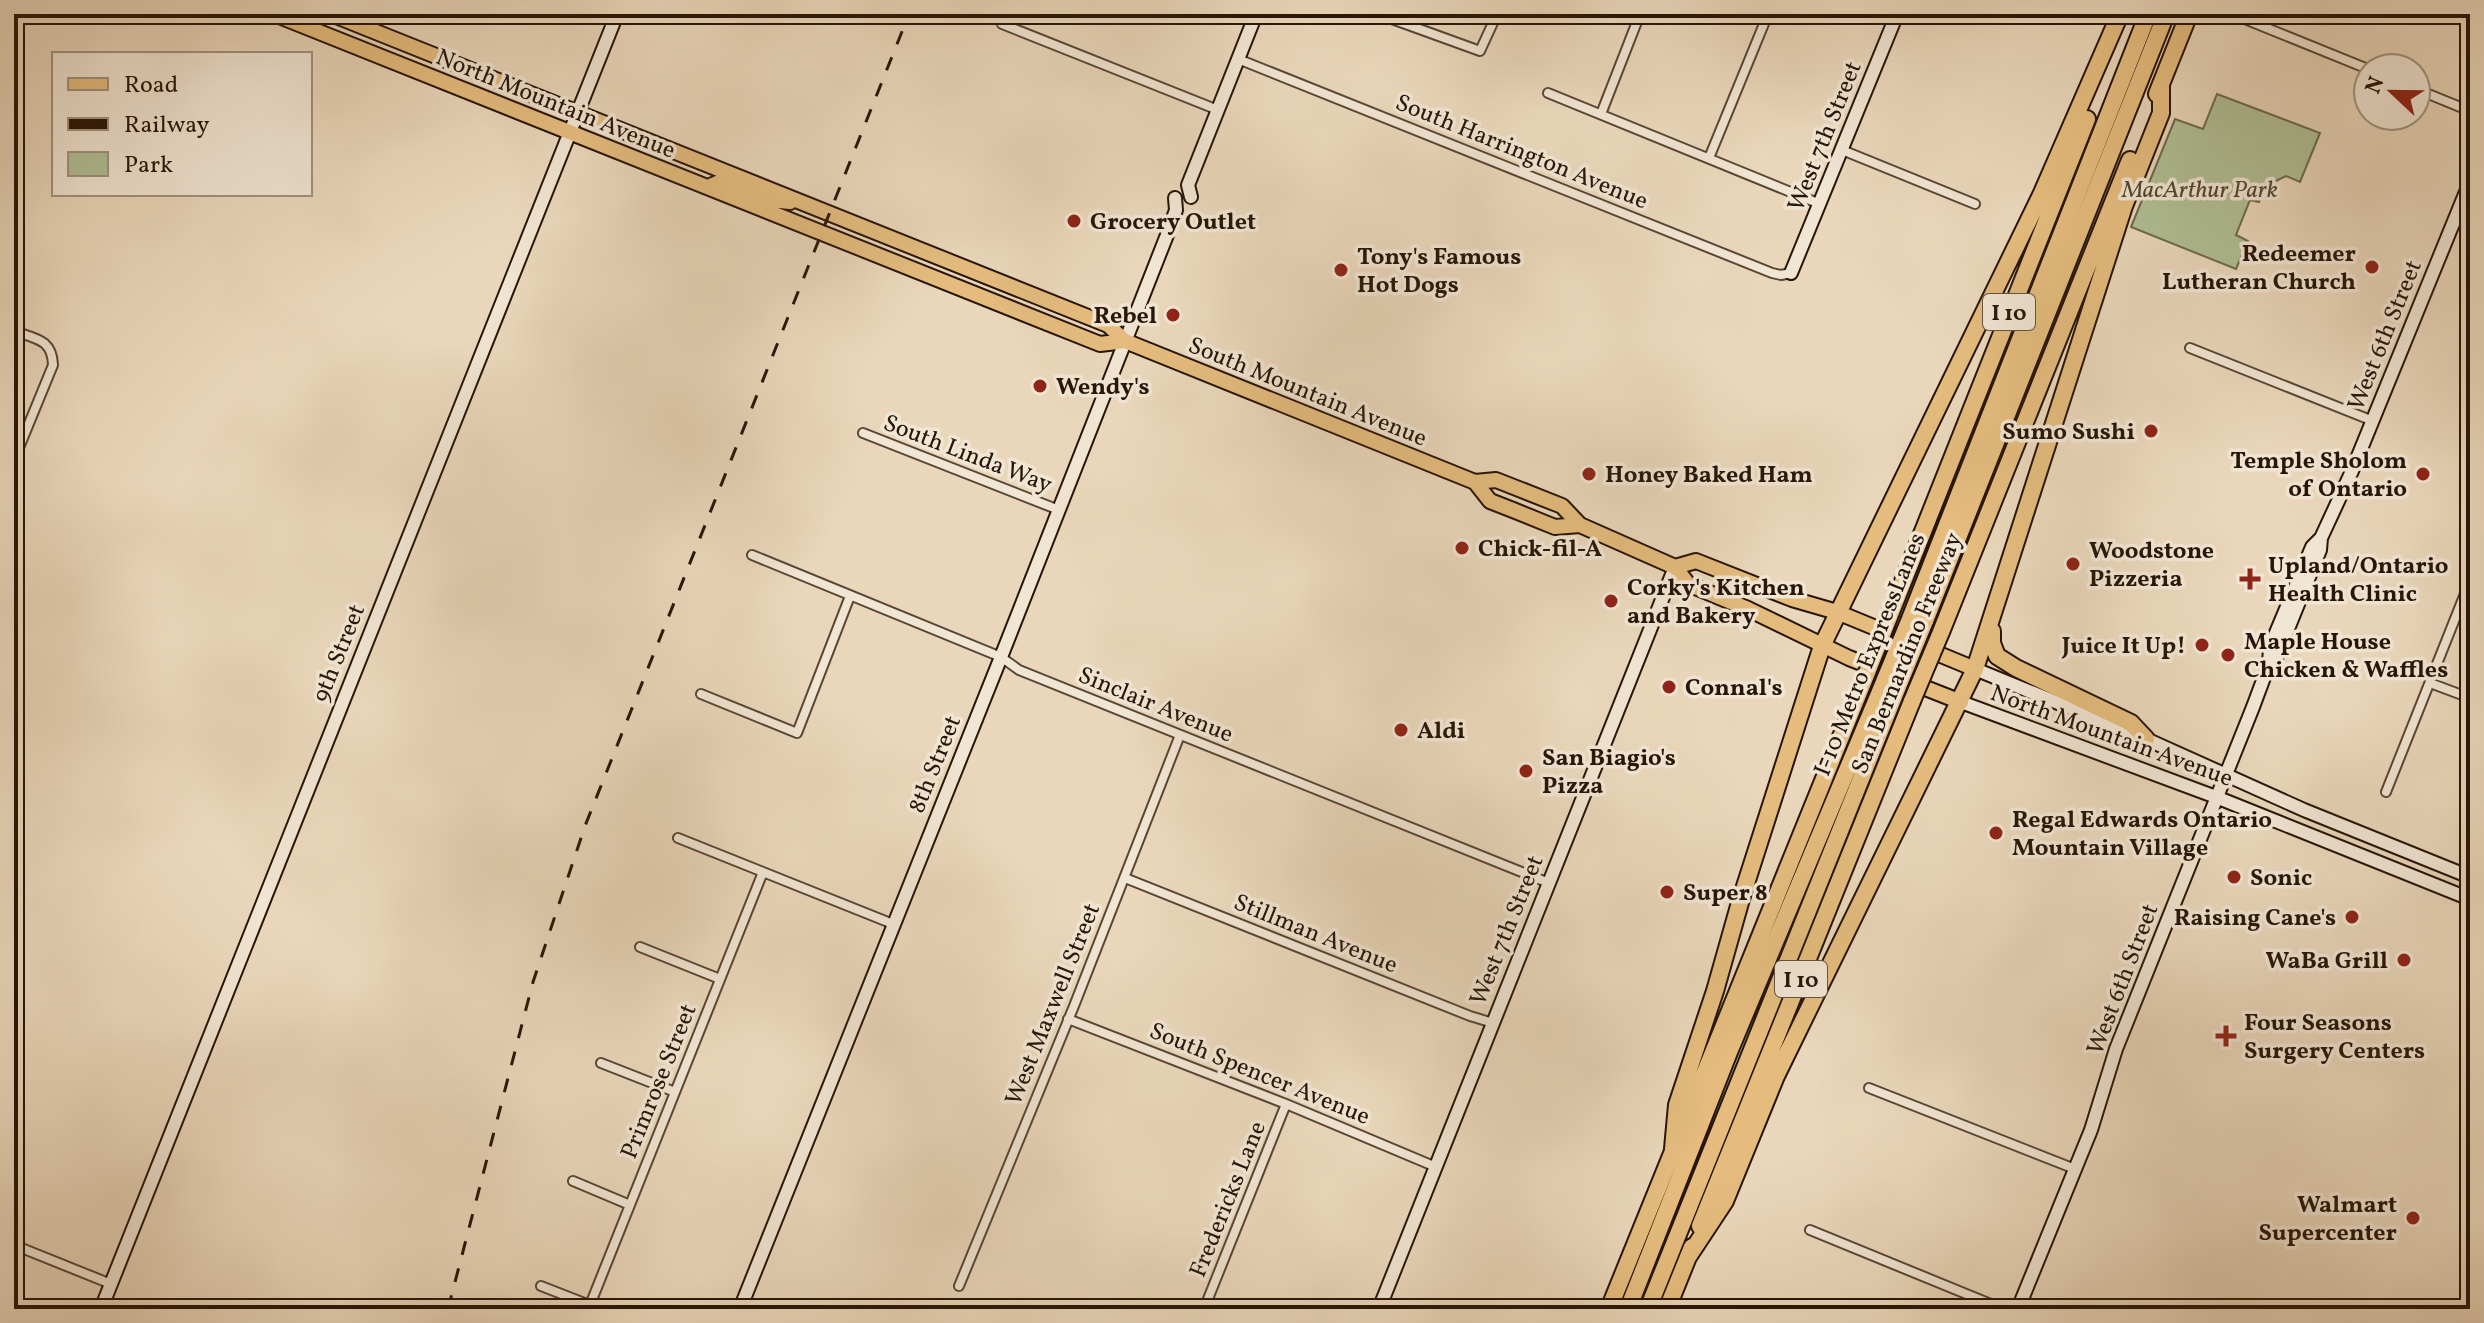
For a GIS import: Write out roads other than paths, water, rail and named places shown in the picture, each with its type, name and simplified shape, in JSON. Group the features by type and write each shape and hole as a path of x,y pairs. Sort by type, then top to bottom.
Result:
{"highway":[{"path":"1673,1149 1677,1105 1822,646 2042,193 2120,14"},
{"name":"San Bernardino Freeway","path":"1609,1309 2130,14"},
{"name":"I-10 Metro ExpressLanes","path":"1917,620 1966,479 2148,14"},
{"name":"I-10 Metro ExpressLanes","path":"1648,1309 1740,1080 1888,692 2085,220 2166,14"},
{"name":"San Bernardino Freeway","path":"1667,1309 2189,14"},
{"path":"1688,1257 1725,1201 1776,1076 1975,669 2124,206 2161,113 2161,84"},
{"path":"2022,280 2085,171"},
{"path":"2000,480 2085,220"},
{"path":"1992,621 1992,643 1997,656 2131,723 2146,739"},
{"name":"I-10 Metro ExpressLanes","path":"1628,1309 1729,1052 1888,692"},
{"path":"1729,1052 1761,930"},
{"path":"1740,1080 1793,999"}],"main road":[{"name":"North Mountain Avenue","path":"274,14 821,234"},
{"name":"North Mountain Avenue","path":"331,14 829,213"},
{"path":"321,32 348,34 411,59 426,53"},
{"path":"419,71 434,66 471,81 495,80"},
{"path":"643,162 681,166 704,176 717,168"},
{"path":"708,187 722,181 770,200 803,202"},
{"name":"South Mountain Avenue","path":"829,213 1108,325 1125,341 1475,482 1496,480 1562,506 1580,525 1675,567 1688,584 1737,604 1822,646 1961,702"},
{"name":"South Mountain Avenue","path":"821,234 1100,344 1125,341"},
{"path":"854,247 881,247 970,283 977,281 981,273"},
{"path":"980,296 994,291 1013,298 1043,299"},
{"name":"South Mountain Avenue","path":"1475,482 1490,501 1501,506 1555,527 1580,525"},
{"name":"South Mountain Avenue","path":"1675,567 1696,561 1792,599 1837,612 1975,669"}],"street":[{"name":"9th Street","path":"101,1309 617,14"},
{"name":"8th Street","path":"740,1309 1167,235 1164,223 1191,158 1200,152 1256,14"},
{"path":"1378,14 1480,51 1497,14"},
{"path":"1601,114 1640,14"},
{"path":"1709,158 1768,14"},
{"name":"West 7th Street","path":"1791,273 1897,14"},
{"path":"2247,20 2352,63"},
{"path":"1002,24 1218,110"},
{"name":"South Harrington Avenue","path":"1238,59 1772,273 1791,273"},
{"path":"1548,93 1820,204"},
{"path":"2432,96 2470,111"},
{"path":"1842,150 1975,204"},
{"name":"8th Street","path":"1167,235 1177,229 1191,197 1204,164 1200,152"},
{"name":"West 6th Street","path":"2018,1309 2075,1169 2100,1104 2116,1049 2224,775 2269,664 2277,656 2320,550 2321,538 2373,421 2468,187 2470,171"},
{"path":"14,331 47,344 53,353 53,365 14,460"},
{"path":"2190,348 2373,421"},
{"name":"South Linda Way","path":"863,433 1059,510"},
{"name":"Sinclair Avenue","path":"752,555 1001,657 1019,670 1549,883"},
{"name":"West 7th Street","path":"1379,1309 1675,567"},
{"path":"2386,792 2470,581"},
{"path":"701,694 797,733 850,596"},
{"name":"North Mountain Avenue","path":"1975,669 2470,877"},
{"path":"2430,683 2470,698"},
{"name":"North Mountain Avenue","path":"1961,702 2216,797 2470,899"},
{"name":"West Maxwell Street","path":"959,1286 1180,735"},
{"path":"678,838 893,924"},
{"name":"Primrose Street","path":"590,1305 763,872"},
{"name":"Stillman Avenue","path":"1125,878 1493,1023"},
{"path":"640,947 720,979"},
{"name":"South Spencer Avenue","path":"1068,1019 1286,1104 1436,1167"},
{"path":"601,1063 675,1092"},
{"path":"1869,1088 2075,1169"},
{"name":"Fredericks Lane","path":"1204,1309 1286,1104"},
{"path":"573,1181 630,1205"},
{"path":"1810,1230 2003,1309"},
{"path":"14,1245 111,1284"},
{"path":"541,1286 600,1309"}],"railway":[{"path":"448,1309 533,982 585,826 909,14"}],"place":[{"name":"Grocery Outlet","path":"1074,221"},
{"name":"Redeemer Lutheran Church","path":"2372,267"},
{"name":"Tony's Famous Hot Dogs","path":"1341,270"},
{"name":"Rebel","path":"1173,315"},
{"name":"Wendy's","path":"1040,386"},
{"name":"Sumo Sushi","path":"2151,431"},
{"name":"Honey Baked Ham","path":"1589,474"},
{"name":"Temple Sholom of Ontario","path":"2423,474"},
{"name":"Chick-fil-A","path":"1462,548"},
{"name":"Woodstone Pizzeria","path":"2073,564"},
{"name":"Upland/Ontario Health Clinic","path":"2250,579"},
{"name":"Corky's Kitchen and Bakery","path":"1611,601"},
{"name":"Juice It Up!","path":"2202,645"},
{"name":"Maple House Chicken & Waffles","path":"2228,655"},
{"name":"Connal's","path":"1669,687"},
{"name":"Aldi","path":"1401,730"},
{"name":"San Biagio's Pizza","path":"1526,771"},
{"name":"Regal Edwards Ontario Mountain Village","path":"1996,833"},
{"name":"Sonic","path":"2234,877"},
{"name":"Super 8","path":"1667,892"},
{"name":"Raising Cane's","path":"2352,917"},
{"name":"WaBa Grill","path":"2404,960"},
{"name":"Four Seasons Surgery Centers","path":"2226,1036"},
{"name":"Walmart Supercenter","path":"2413,1218"}],"park label":[{"name":"MacArthur Park","path":"2200,189"}]}
